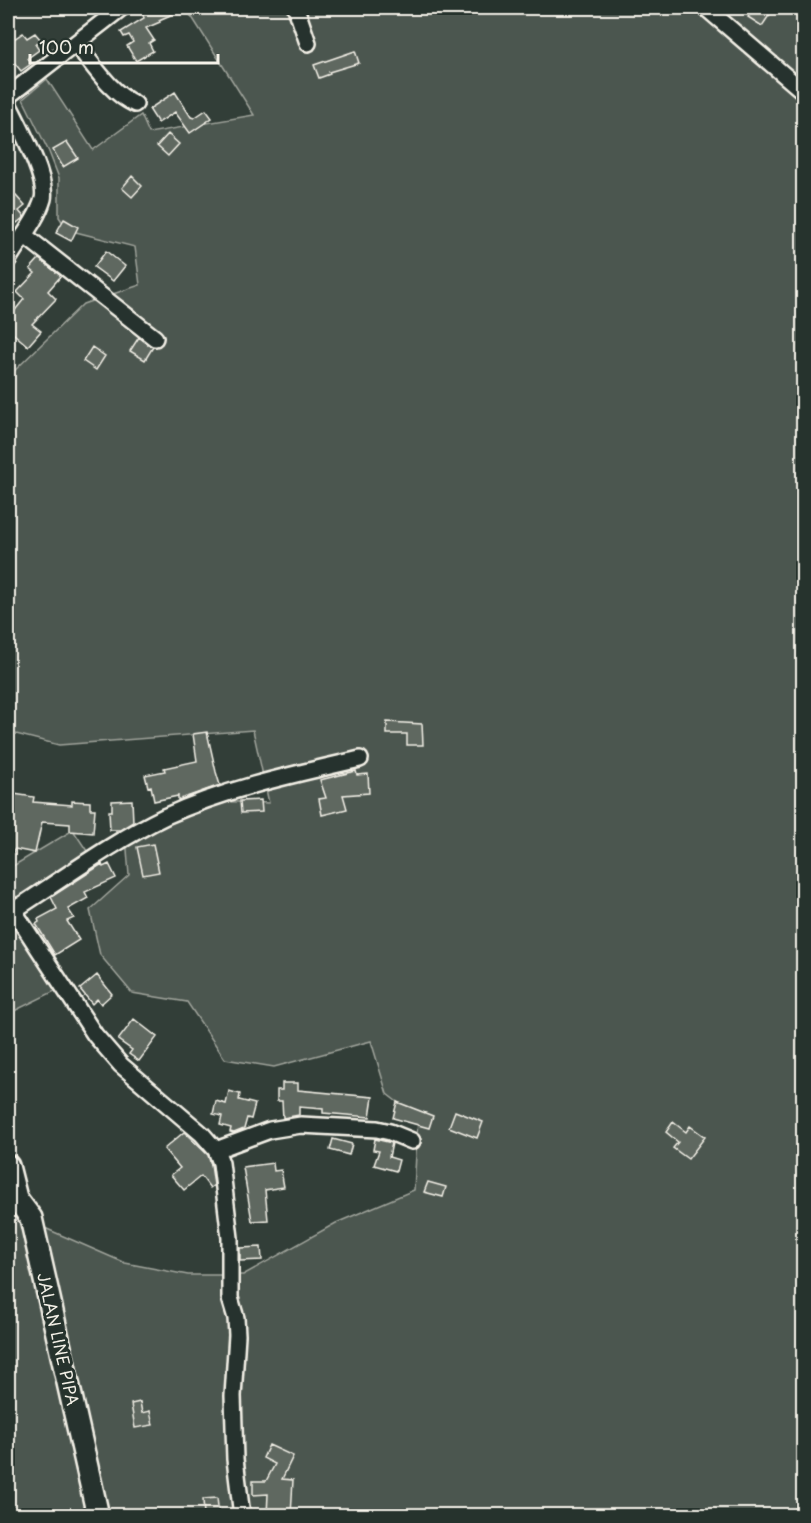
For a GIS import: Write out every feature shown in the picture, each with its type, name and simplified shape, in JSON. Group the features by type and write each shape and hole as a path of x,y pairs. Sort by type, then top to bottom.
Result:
{"main road":[{"name":"JALAN LINE PIPA","path":"8,1166 12,1199 31,1218 98,1515"}],"street":[{"path":"8,96 121,8"},
{"path":"296,8 308,43"},
{"path":"706,8 804,92"},
{"path":"76,44 116,91 125,100 135,104"},
{"path":"8,103 42,176 44,191 39,208 8,260"},
{"path":"24,235 155,338"},
{"path":"242,1515 235,1459 233,1396 236,1326 230,1298 230,1238 221,1163 216,1150 202,1134 122,1065 95,1035 10,906 168,816 268,781 360,759"},
{"path":"216,1150 270,1130 301,1125 376,1129 412,1141"}],"shaded area":[{"path":"182,8 803,8 803,1515 8,1515 8,1212 125,1263 188,1275 243,1275 336,1223 414,1190 418,1118 387,1094 371,1041 274,1067 225,1059 187,1002 132,993 100,955 90,910 129,875 125,824 207,801 269,803 253,730 59,745 8,732 8,377 83,304 140,285 135,247 68,230 59,217 59,178 23,99 47,79 93,150 141,115 149,133 254,115 192,17"},
{"path":"73,830 95,863 23,915 59,989 8,1014 8,869"}],"building":[{"path":"187,8 146,28 154,40 149,43 153,51 136,61 127,46 133,42 129,35 124,37 121,32 144,18 141,10"},
{"path":"755,8 767,8 772,11 762,26 748,17"},
{"path":"23,33 27,38 35,33 41,40 35,44 39,50 28,58 31,64 21,71 8,55 8,43"},
{"path":"355,51 359,63 329,72 330,74 319,78 314,65"},
{"path":"175,92 191,117 194,118 206,110 212,118 190,133 175,112 158,123 149,109"},
{"path":"168,134 179,144 168,156 157,146"},
{"path":"67,142 78,158 63,167 53,150"},
{"path":"132,176 142,186 132,197 122,188"},
{"path":"8,187 25,206 19,211 24,217 17,223 14,220 8,226"},
{"path":"64,219 78,227 71,241 56,233"},
{"path":"106,251 125,266 113,281 94,267"},
{"path":"39,259 61,276 48,291 56,299 32,324 41,331 28,346 8,329 8,319 24,299 17,292 35,273 30,269"},
{"path":"139,337 153,347 145,360 130,351"},
{"path":"92,347 105,356 96,370 83,361"},
{"path":"387,722 422,724 423,745 407,745 407,734 387,734"},
{"path":"207,732 220,785 178,800 178,796 154,801 151,786 148,787 145,775 165,771 164,768 197,761 193,734"},
{"path":"356,771 357,775 368,774 369,793 343,795 347,809 322,815 319,799 326,798 320,780"},
{"path":"14,794 34,797 33,802 72,805 72,801 90,802 90,809 95,809 93,833 70,831 70,824 42,822 35,853 15,849 8,861 8,801 13,804"},
{"path":"132,800 133,822 120,830 110,830 109,811 112,811 112,801"},
{"path":"261,800 262,812 241,813 240,801"},
{"path":"153,844 159,872 143,875 137,847"},
{"path":"102,864 103,867 109,864 116,878 85,892 88,898 68,909 74,918 67,921 79,940 55,955 36,924 39,922 38,919 57,909 51,897"},
{"path":"97,975 112,994 101,1004 97,999 92,1004 80,989"},
{"path":"134,1019 157,1037 139,1061 129,1054 132,1050 118,1040"},
{"path":"282,1083 298,1083 298,1090 373,1097 370,1117 323,1113 323,1109 299,1107 299,1115 283,1118 282,1101 277,1101 277,1090 282,1090"},
{"path":"229,1091 240,1094 239,1100 255,1104 251,1119 247,1118 244,1129 234,1133 230,1132 231,1128 220,1125 222,1116 213,1114 216,1101 226,1104"},
{"path":"397,1102 433,1116 429,1128 393,1118"},
{"path":"455,1111 483,1122 477,1138 449,1127"},
{"path":"673,1122 686,1132 690,1126 705,1137 688,1159 673,1148 678,1142 666,1132"},
{"path":"184,1132 208,1155 214,1185 210,1188 201,1176 184,1190 171,1175 180,1168 164,1149"},
{"path":"333,1139 352,1144 349,1155 330,1150"},
{"path":"375,1139 392,1143 389,1157 399,1160 396,1171 374,1165 379,1151 373,1150"},
{"path":"273,1163 274,1171 281,1170 284,1187 265,1190 268,1220 252,1221 243,1167"},
{"path":"428,1182 446,1187 443,1197 424,1192"},
{"path":"261,1247 262,1260 240,1261 240,1248"},
{"path":"140,1402 142,1413 150,1411 153,1425 135,1428 131,1404"},
{"path":"269,1445 293,1456 282,1479 293,1480 291,1515 267,1515 268,1494 253,1495 253,1481 266,1481 275,1464 263,1458"},
{"path":"217,1498 219,1515 204,1515 203,1499"}]}
